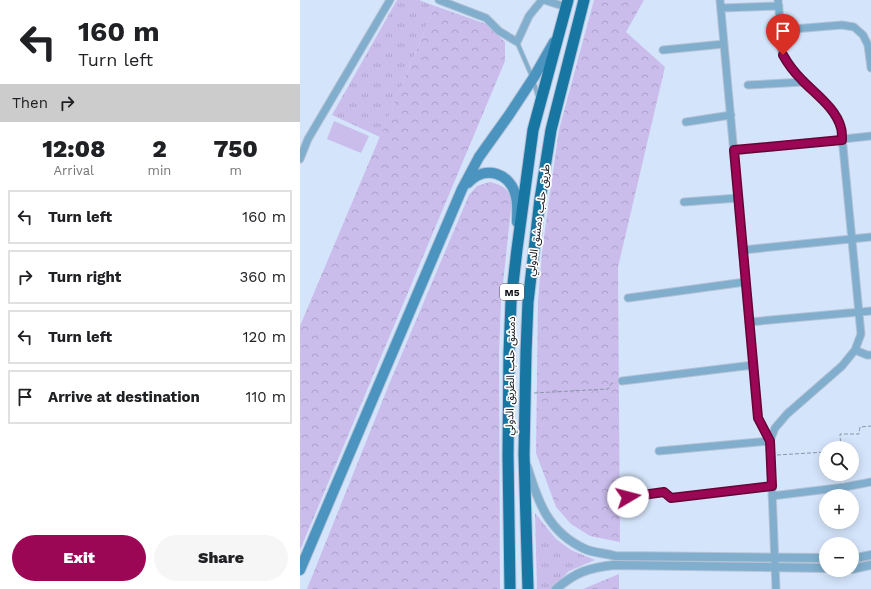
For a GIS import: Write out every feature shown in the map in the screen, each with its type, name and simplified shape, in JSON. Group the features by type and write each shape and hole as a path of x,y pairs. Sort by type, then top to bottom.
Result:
{"highway":[{"name":"طريق حلب دمشق الدولي","path":"528,589 524,454 528,302 537,221 549,138 584,0"},
{"name":"دمشق حلب الطريق الدولي","path":"510,589 508,455 511,302 533,130 567,4"}],"main road":[{"path":"300,570 462,189 479,157 533,79 558,36"},
{"path":"462,189 472,178 481,173 490,172 510,182 517,199 517,248"}],"street":[{"path":"300,159 308,139 390,0"},
{"path":"439,0 486,18 499,31 517,42 529,16 543,0 567,4"},
{"path":"720,0 758,418 770,441 776,589"},
{"path":"721,8 778,3 781,30 780,44 783,55 790,67 833,112 841,126 861,334 855,350 842,366 787,414 776,428 770,441"},
{"path":"781,30 842,25 854,27 863,35 868,45 871,68"},
{"path":"663,50 724,44"},
{"path":"748,85 804,82"},
{"path":"686,122 731,115"},
{"path":"734,150 871,136"},
{"path":"684,202 738,198"},
{"path":"743,250 871,237"},
{"path":"628,298 745,282"},
{"path":"749,322 871,311"},
{"path":"855,350 866,355 871,355"},
{"path":"622,381 753,365"},
{"path":"658,451 770,441"},
{"path":"524,454 534,489 544,514 562,535 585,549 608,553 615,556 819,558"},
{"path":"772,496 845,487 871,482"},
{"path":"628,497 664,492 671,498 772,486"},
{"path":"608,553 608,566"},
{"path":"859,558 871,555"},
{"path":"556,589 570,577 590,569 608,566 819,568"},
{"path":"859,568 871,566"}],"lane":[{"path":"517,42 533,79 540,104"}],"path":[{"path":"525,394 608,390 612,383 622,381"},
{"path":"840,441 840,434 859,434 860,426 871,426"},
{"path":"771,455 819,452"}],"green space":[{"path":"397,0 419,0 435,6 380,137 332,115"},
{"path":"594,0 644,0 626,32 665,67 618,267 620,542 590,536 571,524 556,507 536,453 538,302 542,252 559,130"},
{"path":"435,6 486,24 505,42 505,61 300,550 300,326"},
{"path":"334,121 369,136 361,153 327,139"},
{"path":"490,182 504,188 509,192 512,199 501,302 499,353 500,589 307,589 390,382 469,195 477,186"},
{"path":"535,513 556,539 571,550 595,560 569,571 551,589 537,589"},
{"path":"619,574 619,589 583,589"}],"route":[{"path":"628,497 664,492 671,498 772,486 770,441 758,418 734,150 842,140 841,126 833,112 790,67 783,55"}]}
